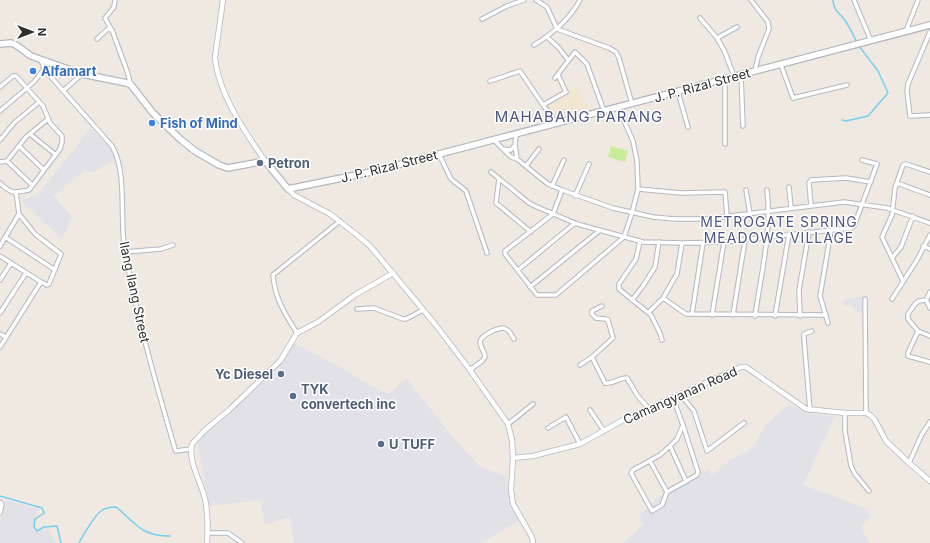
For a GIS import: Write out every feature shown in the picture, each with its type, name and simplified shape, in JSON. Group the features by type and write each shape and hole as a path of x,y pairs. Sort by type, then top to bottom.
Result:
{"main road":[{"name":"J. P. Rizal Street","path":"288,189 371,172 516,135 930,25"},
{"path":"0,44 16,44 31,56 82,74 131,85 153,113 180,139 196,151 219,165 228,168 265,161 288,189"}],"street":[{"path":"115,0 114,7 105,18 111,29 131,85"},
{"path":"223,0 215,57 216,63 223,87 237,119 265,161"},
{"path":"482,19 507,6 524,0"},
{"path":"536,0 547,7 557,29 610,48 616,52 632,104"},
{"path":"534,45 557,29 578,5 580,0"},
{"path":"751,0 769,25 769,29 758,57 755,71"},
{"path":"854,0 862,16 868,41"},
{"path":"906,32 918,0"},
{"path":"700,18 717,38 724,50 734,76"},
{"path":"717,38 737,27"},
{"path":"97,38 108,29 111,29"},
{"path":"930,32 908,84 908,90 910,116 930,115"},
{"path":"547,37 559,48 568,60"},
{"path":"543,105 566,92 556,76 575,52 587,64 604,111"},
{"path":"0,111 27,88 44,69 41,59"},
{"path":"781,65 793,98 847,86"},
{"name":"Ilang Ilang Street","path":"44,69 112,146 116,154 121,181 125,252 136,313 174,450 190,450"},
{"path":"490,81 520,71 558,124"},
{"path":"63,91 82,74"},
{"path":"0,87 14,75 43,106 50,123 62,136 60,149 28,190 8,192 0,184"},
{"path":"741,75 743,126"},
{"path":"725,79 725,144"},
{"path":"678,92 688,127"},
{"path":"0,140 14,123 39,102"},
{"path":"562,190 553,214 505,251 536,295 556,295 624,237 638,189 637,160 633,141 621,114"},
{"path":"0,162 7,161 30,134 48,119"},
{"path":"30,134 56,155"},
{"path":"516,135 515,145 517,159"},
{"path":"494,140 510,157 517,159 552,186 575,196 632,213 674,219 706,219 844,202 892,209 930,223"},
{"path":"502,148 511,150 515,145"},
{"path":"19,146 44,170"},
{"path":"526,166 539,149"},
{"path":"438,154 450,179 466,191 487,253"},
{"path":"552,186 564,160"},
{"path":"491,172 529,203 575,223 599,231 640,241 703,243 746,240 767,236 851,228 854,226 877,164 862,160"},
{"path":"7,161 32,185"},
{"path":"575,196 589,164"},
{"path":"903,281 882,237 892,215 897,183 903,165 906,164 930,172"},
{"path":"811,206 809,183 812,180 846,178 870,182"},
{"path":"499,179 496,202 531,232"},
{"path":"897,183 930,195"},
{"path":"789,187 791,208"},
{"path":"288,189 294,195 330,214 370,246 470,370 508,424 512,440 513,458 510,490 514,504 532,537 532,543"},
{"path":"638,189 681,193 725,192 727,216"},
{"path":"746,190 750,214"},
{"path":"755,316 767,236 769,212 767,190"},
{"path":"0,256 48,285 61,254 35,234 19,214 16,192"},
{"path":"0,246 19,214"},
{"path":"892,258 901,247 913,216"},
{"path":"297,333 281,308 273,276 340,221"},
{"path":"518,270 575,223"},
{"path":"828,323 820,296 831,230"},
{"path":"530,287 599,231"},
{"path":"800,316 799,290 809,232"},
{"path":"775,316 789,234"},
{"path":"892,299 917,260 930,235"},
{"path":"5,237 55,270"},
{"path":"733,315 746,240"},
{"path":"640,241 636,259 618,287 632,300 649,312 660,332 662,340"},
{"path":"632,300 655,268 659,242"},
{"path":"712,315 724,242"},
{"path":"649,312 663,298 677,274 682,243"},
{"path":"692,314 703,243"},
{"path":"125,252 161,249 173,245"},
{"path":"924,246 930,249"},
{"path":"0,280 11,262"},
{"path":"0,313 26,273"},
{"path":"207,543 208,533 205,499 190,450 195,439 229,410 280,361 297,333 318,322 354,295 393,273"},
{"path":"0,347 41,282"},
{"path":"926,300 930,292"},
{"path":"663,298 686,314 755,316 826,315"},
{"path":"865,298 866,413 875,420 886,441 930,481"},
{"path":"926,300 930,308"},
{"path":"926,300 919,301 915,304 908,314 908,319 918,331 930,336"},
{"path":"580,365 592,357 613,338 608,320 596,318 592,314 592,311 602,306"},
{"path":"357,309 377,308 390,315 403,319 406,319 423,310"},
{"path":"470,370 485,357 480,344 480,341 484,336 498,328 504,328 509,331 514,338"},
{"path":"810,410 804,334 812,331"},
{"path":"918,331 908,356 930,362"},
{"path":"0,334 6,337"},
{"path":"592,357 605,383 609,384 624,377 627,378 637,395 649,409"},
{"name":"Camangyanan Road","path":"513,458 532,456 580,444 625,419 741,367 746,367 806,409 846,413 866,413"},
{"path":"680,394 694,411 707,451 744,423"},
{"path":"671,398 676,406 683,426 698,472 697,475 667,492 662,505 652,511 631,473 633,470 660,455 670,446 677,439 683,426"},
{"path":"508,424 533,404"},
{"path":"590,410 604,431"},
{"path":"846,413 845,431 850,466 869,491"},
{"path":"548,428 566,417 580,444"},
{"path":"909,463 922,434 930,422"},
{"path":"670,446 686,481"},
{"path":"650,461 667,492"},
{"path":"0,502 2,506 0,513"},
{"path":"208,533 228,534 242,543"}],"shaded area":[{"path":"577,87 589,111 558,121 546,104"},
{"path":"90,128 111,149 115,159 94,172 85,170 54,196 72,217 62,240 21,200 37,195"},
{"path":"863,296 863,312 855,311 855,307 852,307 851,304 844,307 843,300"},
{"path":"293,343 350,372 376,389 388,394 407,379 452,436 480,467 506,476 508,492 520,520 481,543 294,543 290,517 265,525 260,500 209,506 197,439 277,370"},
{"path":"788,406 796,407 816,415 835,416 803,485 867,509 871,516 861,526 869,543 622,543 643,525 639,515 666,491 709,469 712,476 731,459 746,452 755,444 765,426 778,413"},
{"path":"7,500 38,509 33,528 37,532 48,528 56,543 0,543 0,523"}],"green space":[{"path":"611,146 628,151 625,162 608,157"}],"waterway":[{"path":"833,0 836,10 844,19 857,43"},
{"path":"842,120 846,121 868,116 888,93 878,71 859,46"},
{"path":"0,496 42,508 44,513 35,519 34,527 37,531 44,527 57,526 61,543"},
{"path":"79,543 98,513 104,509 114,507 116,507 139,528 152,534 170,536"}],"place":[{"name":"Alfamart","path":"33,71"},
{"name":"Fish of Mind","path":"152,123"},
{"name":"Petron","path":"260,163"},
{"name":"Yc Diesel","path":"281,374"},
{"name":"TYK convertech inc","path":"293,396"},
{"name":"U TUFF","path":"381,444"}],"district":[{"name":"MAHABANG PARANG","path":"579,117"},
{"name":"METROGATE SPRING MEADOWS VILLAGE","path":"779,230"}]}
